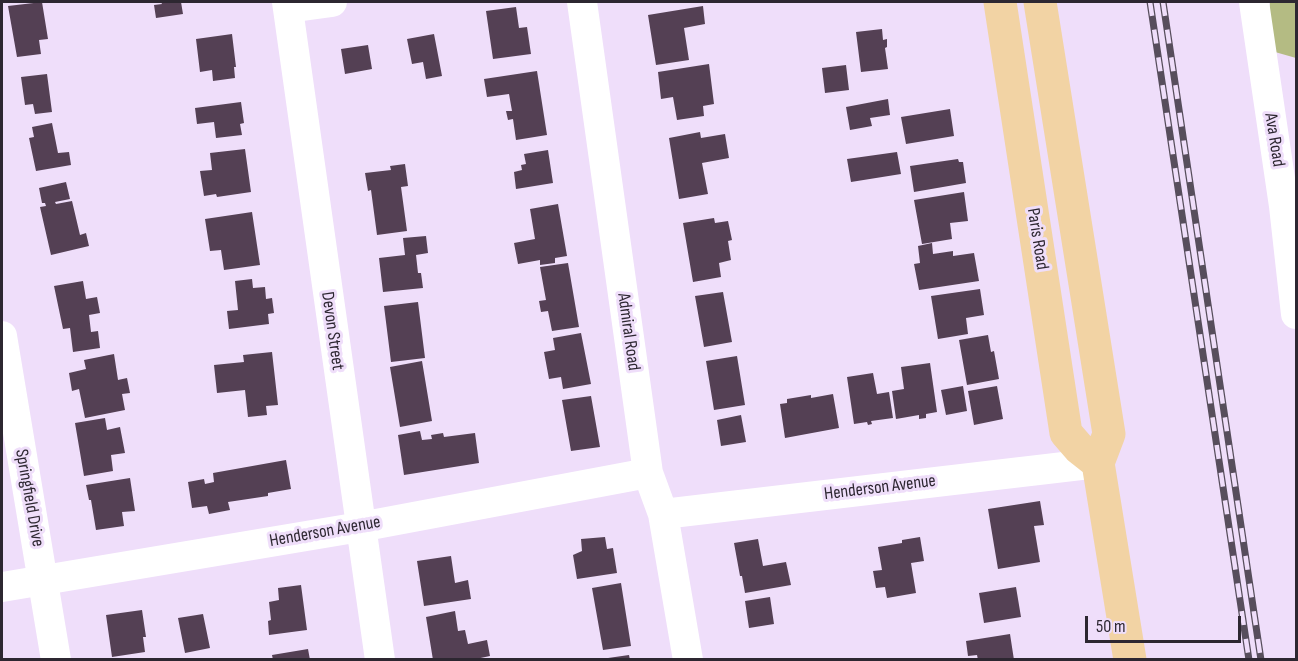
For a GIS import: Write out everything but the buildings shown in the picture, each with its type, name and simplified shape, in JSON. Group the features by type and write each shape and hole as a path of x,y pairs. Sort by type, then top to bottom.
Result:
{"main road":[{"name":"Paris Road","path":"1000,2 1066,433 1079,448 1098,463"},
{"path":"1040,2 1109,434 1098,463 1130,660"}],"street":[{"path":"287,5 332,2"},
{"name":"Admiral Road","path":"582,2 648,473 663,514 688,660"},
{"name":"Ava Road","path":"1254,2 1290,206 1296,314"},
{"name":"Devon Street","path":"287,5 380,660"},
{"name":"Springfield Drive","path":"2,336 56,660"},
{"name":"Henderson Avenue","path":"663,514 1098,463"},
{"name":"Henderson Avenue","path":"2,587 360,527 648,473"}],"green space":[{"path":"1270,2 1296,2 1296,58 1275,52 1268,25"}],"railway":[{"path":"1150,2 1249,660"},
{"path":"1163,2 1261,660"}]}
